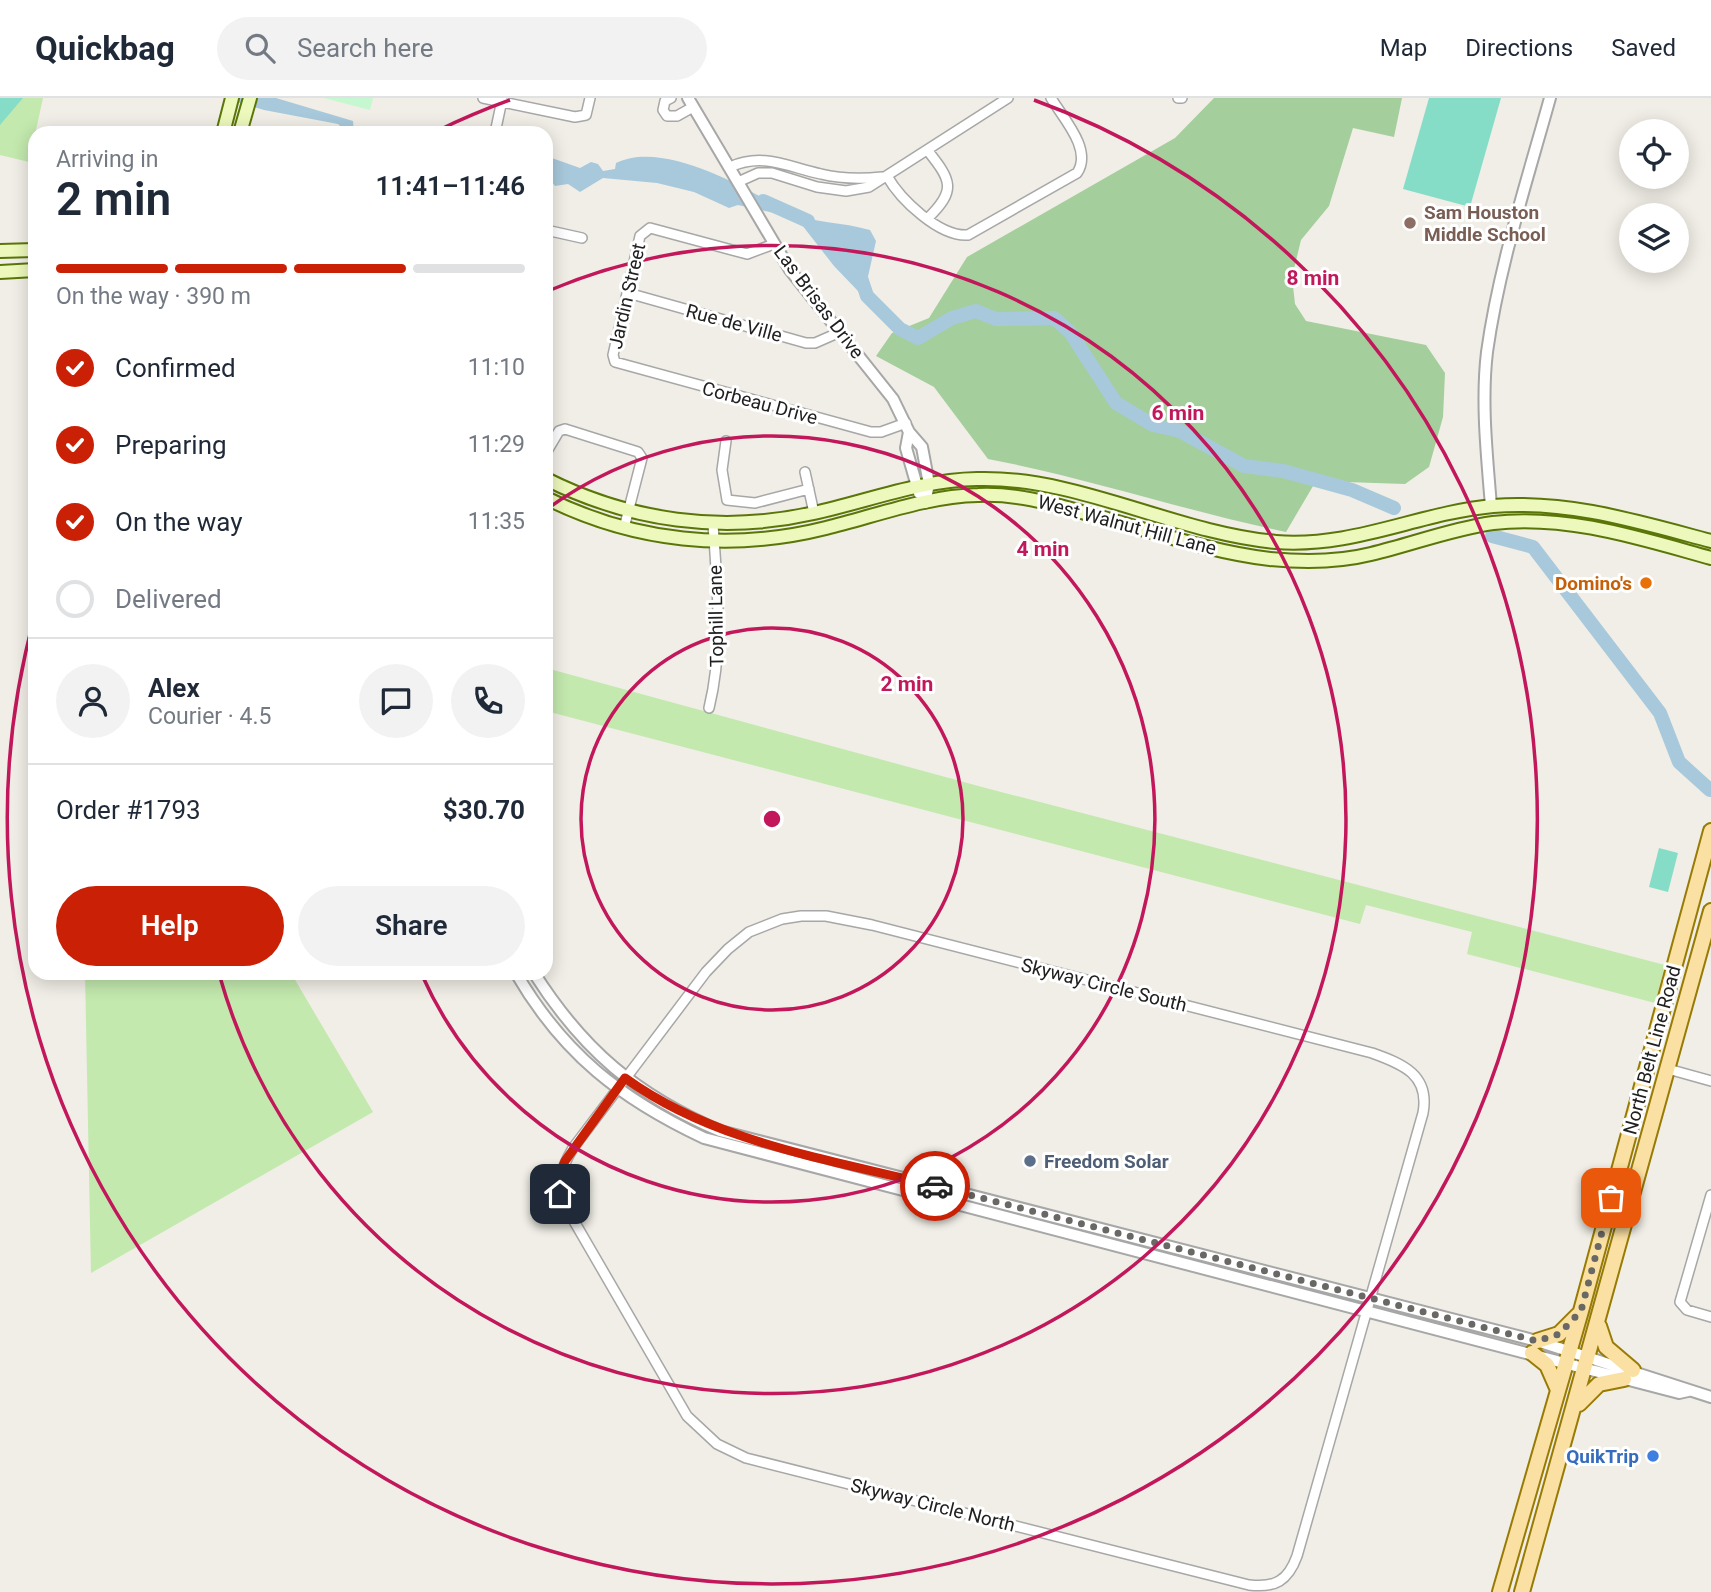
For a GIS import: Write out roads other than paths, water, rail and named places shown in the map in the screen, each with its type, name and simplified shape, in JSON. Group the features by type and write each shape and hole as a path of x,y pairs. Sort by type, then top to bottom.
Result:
{"main road":[{"path":"242,126 250,98"},
{"path":"225,126 231,103"},
{"path":"0,260 12,257 16,250"},
{"path":"0,251 28,250"},
{"path":"0,272 28,270"},
{"name":"West Walnut Hill Lane","path":"553,482 628,512 713,524 814,513 929,484 993,478 1033,483 1209,531 1276,542 1334,541 1368,536 1446,514 1491,506 1568,507 1711,541"},
{"name":"West Walnut Hill Lane","path":"553,501 588,517 624,528 683,540 715,542 786,537 951,497 1007,495 1042,501 1228,552 1308,561 1370,554 1435,534 1493,523 1565,524 1711,558"},
{"path":"1639,540 1642,523"},
{"path":"1387,531 1390,548"},
{"path":"1368,536 1370,554"},
{"name":"North Belt Line Road","path":"1500,1592 1569,1356 1711,831"},
{"name":"North Belt Line Road","path":"1522,1592 1708,934 1711,911"},
{"path":"1659,1026 1667,1031 1656,1074 1662,1091"},
{"path":"1558,1391 1550,1369 1534,1347 1559,1334 1581,1311"},
{"path":"1572,1418 1580,1402 1599,1384 1628,1374 1606,1347 1599,1324"}],"street":[{"path":"483,98 575,117 586,116 590,98"},
{"path":"671,98 665,101 663,110 667,116 677,116 691,103"},
{"path":"738,182 758,173 772,173 817,187 846,191 869,187 1008,98"},
{"path":"887,176 900,198 953,234 968,235 1077,173 1083,159 1080,145 1051,98"},
{"path":"1493,523 1486,449 1487,352 1506,259 1550,98"},
{"path":"496,126 502,100"},
{"name":"Las Brisas Drive","path":"691,103 790,270 893,399 907,427 922,447 929,484 925,503"},
{"path":"928,150 947,175 949,187 944,199 928,218"},
{"path":"730,167 746,160 775,160 836,177 887,176"},
{"name":"Jardin Street","path":"615,362 613,355 640,236 644,230 650,228 747,254 774,244"},
{"path":"553,232 582,238"},
{"name":"Rue de Ville","path":"628,293 806,343 815,343 840,332"},
{"name":"Corbeau Drive","path":"615,362 871,432 907,427"},
{"name":"Las Brisas Drive","path":"907,427 906,448 915,487 925,503"},
{"path":"553,441 559,431 565,429 638,452 642,458 624,528"},
{"path":"726,441 722,470 726,500 755,503 809,489"},
{"path":"805,472 814,513"},
{"name":"Tophill Lane","path":"709,708 717,677 719,638 713,524"},
{"name":"Skyway Circle South","path":"617,1089 706,972 728,949 757,929 801,916 826,916 872,925 1372,1053 1399,1062 1412,1071 1423,1086 1425,1099 1367,1311"},
{"path":"520,980 550,1026 617,1089 654,1115 704,1138 790,1163 1367,1311 1534,1347"},
{"path":"539,980 581,1038 625,1078 659,1102 720,1131 1370,1298 1628,1374 1682,1386 1688,1391 1711,1397"},
{"path":"1668,1069 1711,1081"},
{"name":"Skyway Circle North","path":"617,1089 565,1161 560,1173 560,1194 687,1416 710,1439 746,1458 1249,1585 1272,1585 1281,1582 1293,1567 1367,1311"},
{"path":"790,1163 794,1150"},
{"path":"872,1170 874,1184"},
{"path":"1711,1195 1709,1211 1680,1302 1687,1310 1711,1317"}],"water":[{"path":"223,98 276,98 353,121 353,126 340,126 264,110"},
{"path":"652,157 692,165 712,173 786,212 870,230 876,241 867,281 855,281 886,307 880,314 834,266 802,225 774,213 738,205 729,208 694,192 657,183 603,178 580,192 568,184 555,186 553,158 580,168 591,162 598,164 603,171 615,169 616,163 633,158"}],"waterway":[{"path":"763,201 808,221"},
{"path":"856,263 867,296 900,329 918,338 952,318 976,311 996,319 1054,318 1070,332 1116,403 1153,425 1180,431 1244,466 1283,471 1352,490 1394,508"},
{"path":"1492,536 1533,547 1660,713 1679,762 1710,790"}],"place":[{"name":"Sam Houston Middle School","path":"1410,223"},
{"name":"Domino's","path":"1646,583"},
{"name":"Freedom Solar","path":"1030,1161"},
{"name":"QuikTrip","path":"1653,1456"}]}
